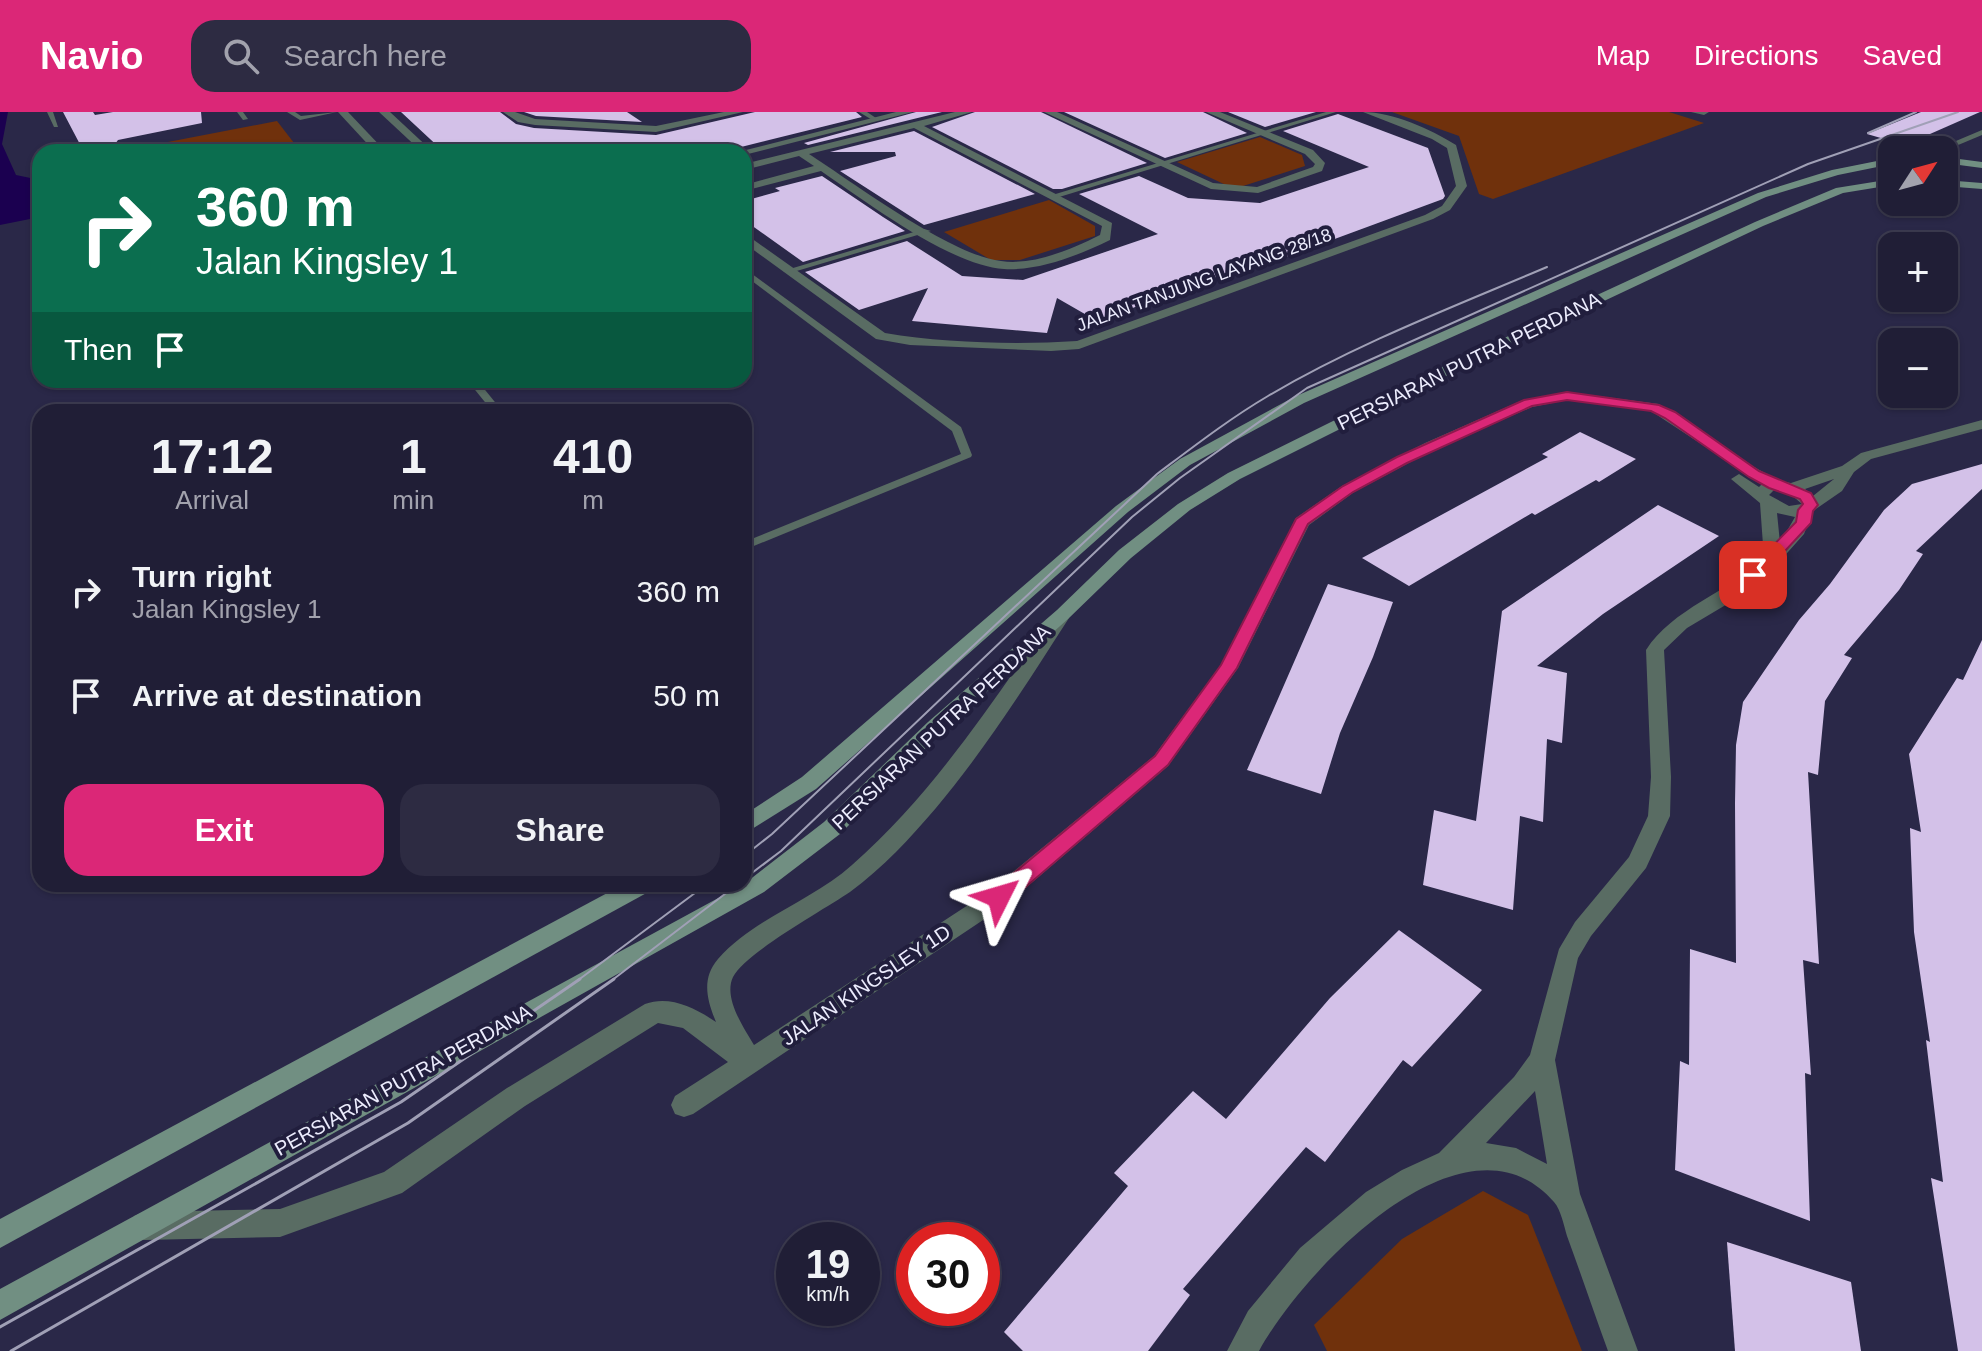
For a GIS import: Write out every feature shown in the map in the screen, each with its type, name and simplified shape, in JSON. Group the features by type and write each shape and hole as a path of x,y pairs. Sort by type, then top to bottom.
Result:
{"main road":[{"path":"1958,162 1982,165"},
{"name":"PERSIARAN PUTRA PERDANA","path":"752,821 809,783 1122,509 1185,462 1299,400 1762,195 1836,172 1878,164"},
{"path":"1958,165 1982,176"},
{"name":"PERSIARAN PUTRA PERDANA","path":"752,888 814,843 935,727 1063,614 1125,554 1184,507 1234,476 1453,367 1759,224 1840,190 1878,184"},
{"path":"1958,184 1982,186"},
{"path":"0,1234 629,892"},
{"name":"PERSIARAN PUTRA PERDANA","path":"0,1305 745,892"}],"street":[{"path":"343,112 373,144"},
{"path":"384,112 419,144"},
{"path":"508,112 521,120 535,122 656,129 738,112"},
{"path":"752,150 908,112"},
{"path":"752,165 967,112"},
{"path":"1049,112 1211,186 1242,190 1271,187 1318,169 1320,163 1317,158 1211,112"},
{"name":"JALAN TANJUNG LAYANG 28/18","path":"752,243 872,332 890,338 1051,347 1092,342 1446,208 1462,186 1452,147 1436,137 1368,112"},
{"path":"1696,112 1704,112"},
{"path":"801,153 927,231 986,262 1014,266 1106,237 1108,225 915,125"},
{"path":"752,186 823,167"},
{"name":"JALAN KINGSLEY 1D","path":"684,1105 999,897 1161,761 1229,668 1302,522 1348,489 1430,446 1547,397 1567,396 1654,407 1695,433 1724,466 1768,494"},
{"path":"1768,494 1848,469 1866,456 1982,424"},
{"path":"1768,494 1787,511 1808,507 1836,488 1848,469"},
{"path":"1449,1162 1523,1086 1542,1060 1567,956 1591,919 1638,862 1652,836 1659,816 1661,777 1655,650 1662,638 1673,629 1733,592 1773,559 1803,523 1808,507 1806,496 1792,488"},
{"path":"1768,494 1773,559"},
{"path":"749,1063 717,996 721,973 737,956 818,903 895,840 939,791 1063,614"},
{"path":"142,1226 280,1223 392,1183 516,1097 654,1012 666,1010 682,1014 749,1063"},
{"path":"1542,1060 1566,1194 1623,1351"},
{"path":"1242,1351 1255,1323 1292,1277 1342,1225 1397,1188 1449,1162 1481,1155 1526,1164 1566,1194"}],"lane":[{"path":"50,112 56,126"},
{"path":"290,112 300,118 334,112"},
{"path":"862,112 876,120"},
{"path":"1053,196 1333,112"},
{"path":"1958,142 1982,132"},
{"path":"787,271 927,231"},
{"path":"752,277 957,429 967,455 752,543"},
{"path":"478,388 492,404"}],"shaded area":[{"path":"0,112 8,112 2,144 16,175 32,178 32,219 0,225"},
{"path":"1392,112 1669,112 1704,123 1493,199 1479,194 1459,136"},
{"path":"277,121 295,144 158,144"},
{"path":"1260,137 1302,155 1305,166 1243,186 1228,186 1177,162"},
{"path":"1049,200 1095,226 1095,236 1020,260 991,260 944,232"},
{"path":"1483,1191 1528,1215 1582,1351 1327,1351 1314,1325 1402,1239"}],"building":[{"path":"63,112 93,112 95,115 113,112 201,112 202,123 118,140 115,144 80,144"},
{"path":"401,112 500,112 516,124 534,128 656,135 755,112 856,112 862,117 752,144 435,144"},
{"path":"524,112 627,112 642,122 536,116"},
{"path":"916,112 942,112 808,145 804,143"},
{"path":"975,112 1041,112 1147,163 1053,189 932,127"},
{"path":"1064,112 1203,112 1247,133 1165,158"},
{"path":"1228,112 1316,112 1265,127"},
{"path":"1921,112 1980,112 1925,136 1878,137 1867,134"},
{"path":"1338,114 1428,148 1445,196 1443,199 1275,261 1269,258 1097,321 1057,298 1047,333 912,321 928,288 859,310 805,272 907,241 962,276 1023,280 1158,234 1079,194 1139,176 1188,198 1260,203 1369,167 1283,131"},
{"path":"914,131 1035,194 924,225 840,171 896,156 895,152 830,152"},
{"path":"822,176 905,231 803,262 752,226 752,199 780,191 775,188"},
{"path":"1580,432 1636,459 1599,482 1596,480 1535,515 1532,513 1409,586 1362,558 1548,457 1542,454"},
{"path":"1982,464 1982,489 1916,551 1923,554 1899,590 1844,655 1852,658 1825,701 1818,775 1808,772 1819,964 1803,960 1811,1075 1805,1073 1810,1221 1675,1170 1680,1061 1689,1065 1690,949 1736,963 1736,745 1743,702 1799,620 1830,584 1884,510 1912,484"},
{"path":"1658,505 1719,536 1603,614 1537,666 1567,673 1562,743 1547,739 1543,822 1520,816 1513,910 1423,885 1434,810 1476,821 1502,611"},
{"path":"1328,584 1393,602 1340,733 1321,794 1247,770"},
{"path":"1982,640 1982,1351 1958,1351 1931,1178 1943,1182 1926,1040 1930,1042 1914,932 1910,828 1921,832 1909,754 1957,678 1963,680"},
{"path":"1399,930 1482,990 1412,1067 1403,1060 1325,1162 1306,1147 1183,1289 1190,1295 1148,1351 1023,1351 1004,1332 1128,1186 1114,1173 1193,1091 1226,1119 1330,998"},
{"path":"1727,1242 1851,1282 1861,1351 1735,1351"}],"tram line":[{"path":"1868,133 1916,112"},
{"path":"752,873 781,851 1132,517 1180,478 1307,388 1808,164 1958,112"},
{"path":"752,850 1157,474 1239,414 1301,377 1405,327 1547,267"},
{"path":"577,981 696,892"},
{"path":"611,981 728,892"},
{"path":"0,1327 401,1102 580,979"},
{"path":"11,1351 408,1123 614,979"}],"route":[{"path":"999,897 1161,761 1229,668 1302,522 1348,489 1402,460 1528,403 1547,397 1567,396 1654,407 1754,474 1806,496 1811,505 1805,510 1803,523 1773,559 1753,575"}]}
